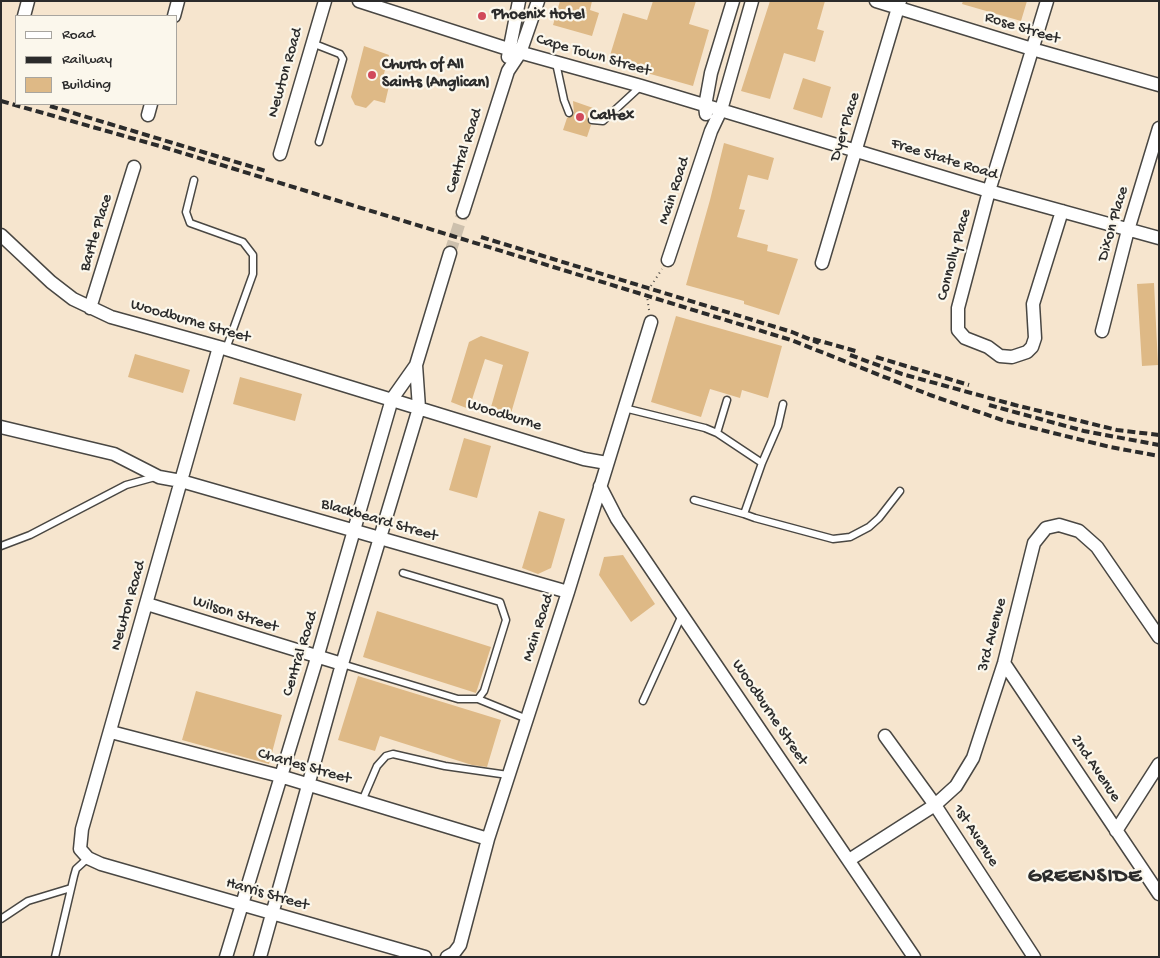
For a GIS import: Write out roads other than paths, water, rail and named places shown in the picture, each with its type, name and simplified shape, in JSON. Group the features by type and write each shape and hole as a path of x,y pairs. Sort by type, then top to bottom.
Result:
{"street":[{"path":"24,15 28,1"},
{"path":"174,15 178,1"},
{"name":"Newton Road","path":"280,154 325,1"},
{"name":"Cape Town Street","path":"359,1 514,51 721,110"},
{"name":"Central Road","path":"514,51 519,1"},
{"name":"Central Road","path":"463,212 514,51 538,1"},
{"path":"711,130 705,106 732,1"},
{"name":"Main Road","path":"668,260 711,130 721,110 752,1"},
{"name":"Rose Street","path":"876,1 899,4 1032,49 1159,85"},
{"name":"Connolly Place","path":"1047,1 989,191 958,308 958,330 965,338 988,347 1000,356 1012,358 1027,352 1036,338 1034,304 1062,211"},
{"name":"Dyer Place","path":"822,263 899,4"},
{"name":"Free State Road","path":"721,110 989,191 1159,238"},
{"name":"Dixon Place","path":"1102,331 1128,230 1159,128"},
{"name":"Bartle Place","path":"90,308 134,167"},
{"name":"Woodburne Street","path":"1,235 50,282 90,308 111,316 392,399"},
{"name":"Central Road","path":"226,957 240,904 317,658 392,399 416,365 450,253"},
{"name":"Main Road","path":"447,957 460,945 488,839 568,592 651,322"},
{"name":"Newton Road","path":"88,858 80,849 79,838 111,732 181,481 223,348"},
{"name":"Central Road","path":"260,957 342,664 419,408 416,365"},
{"name":"Woodburne","path":"392,399 584,459 607,464"},
{"name":"Blackbeard Street","path":"1,427 114,454 159,477 181,481 568,592"},
{"name":"Woodburne Street","path":"600,486 617,519 914,957"},
{"name":"3rd Avenue","path":"849,860 935,805 956,786 973,758 1004,662 1034,543 1046,528 1059,525 1080,531 1097,547 1159,637"},
{"name":"Wilson Street","path":"147,604 317,658 342,664"},
{"name":"2nd Avenue","path":"1004,662 1159,894"},
{"name":"Charles Street","path":"111,732 280,776 488,839"},
{"name":"1st Avenue","path":"885,736 935,805 1034,957"},
{"path":"1116,831 1159,764"},
{"name":"Harris Street","path":"88,858 101,864 425,957"}],"lane":[{"path":"312,43 340,54 343,59 319,142"},
{"path":"556,63 564,100 569,113"},
{"path":"592,120 603,121 642,86"},
{"path":"194,180 186,212 190,223 243,242 253,255 255,265 223,348"},
{"path":"717,433 727,400"},
{"path":"744,514 762,463 778,426 783,404"},
{"path":"624,408 717,433 762,463"},
{"path":"1,546 30,535 126,485 159,477"},
{"path":"694,500 832,539 850,537 869,527 880,518 900,491"},
{"path":"403,573 500,602 506,620 484,690 478,698"},
{"path":"643,701 683,614"},
{"path":"342,664 458,699 478,698 527,719"},
{"path":"362,801 377,766 386,756 393,754 445,766 508,775"},
{"path":"55,957 76,869 88,858"},
{"path":"1,919 28,901 71,888"}],"tunnel":[{"path":"450,253 463,212"}],"railway":[{"path":"1,101 15,105"},
{"path":"15,105 163,147 791,340 930,395 1005,421 1110,447 1159,456"},
{"path":"50,106 266,171"},
{"path":"481,237 792,332 819,343"},
{"path":"813,339 859,352"},
{"path":"850,355 902,374 1015,405 1117,430 1159,435"},
{"path":"876,357 969,385"},
{"path":"989,405 1084,431 1159,445"}],"place":[{"name":"Phoenix Hotel","path":"482,16"},
{"name":"Church of All Saints (Anglican)","path":"372,75"},
{"name":"Caltex","path":"580,117"}],"district":[{"name":"GREENSIDE","path":"1085,878"}]}
